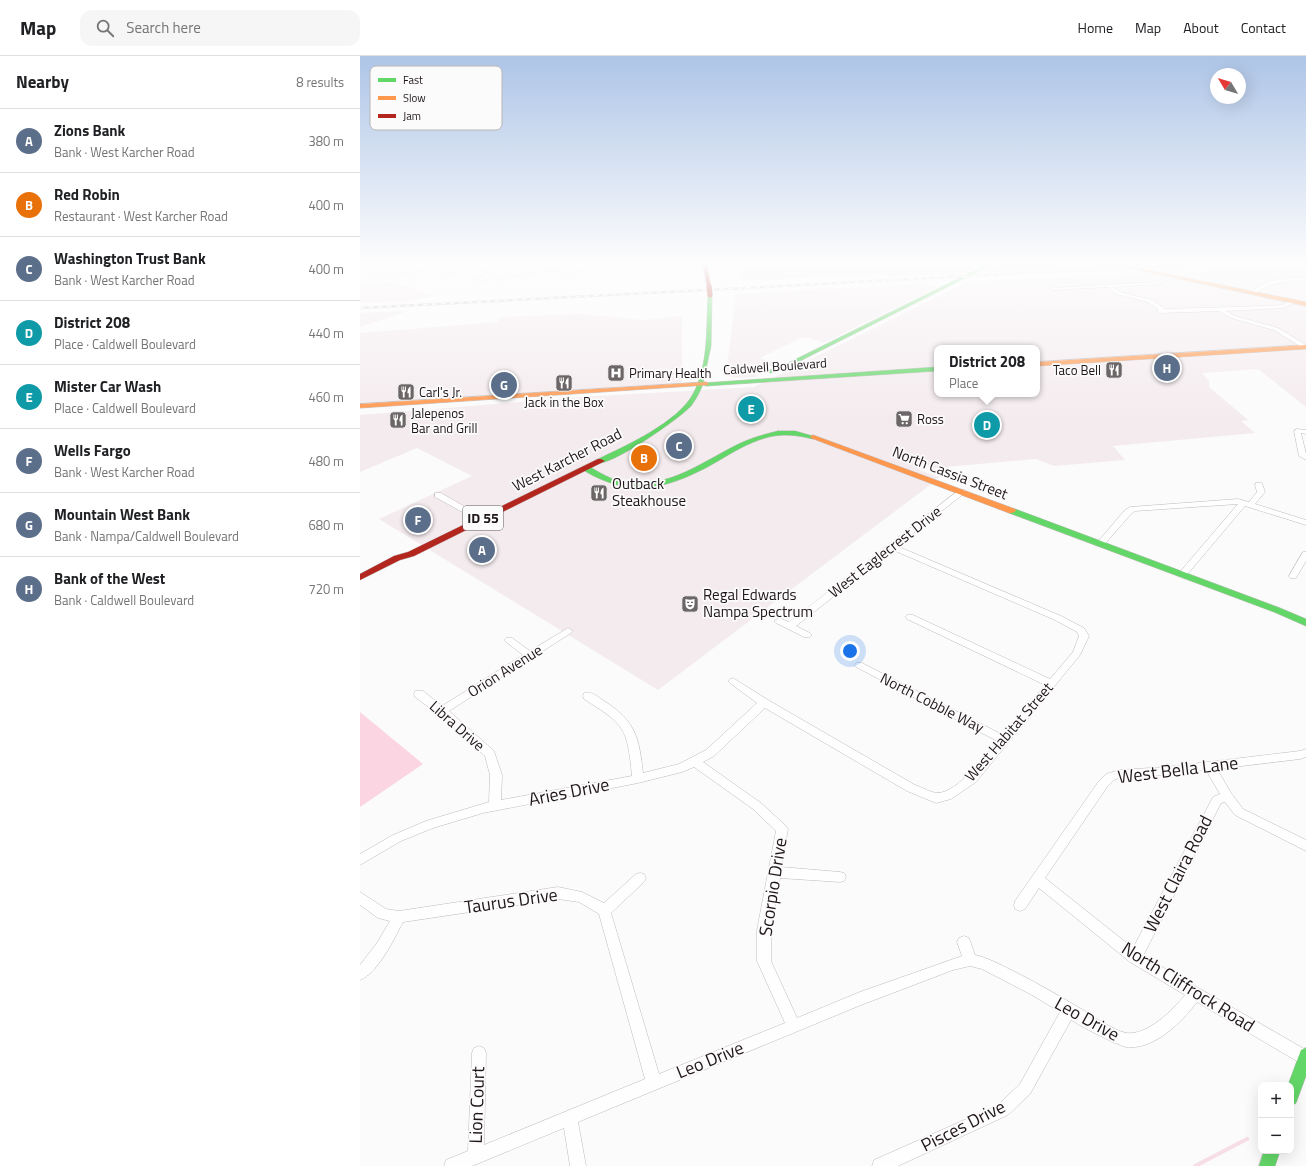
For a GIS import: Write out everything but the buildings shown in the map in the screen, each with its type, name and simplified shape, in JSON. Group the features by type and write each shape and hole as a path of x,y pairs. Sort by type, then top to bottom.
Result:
{"main road":[{"name":"ID 55","path":"698,386 708,338 708,317"},
{"path":"770,371 784,367 885,317"},
{"path":"1040,364 1305,347"},
{"path":"784,367 788,373 795,376 808,377"},
{"name":"Caldwell Boulevard","path":"698,386 934,369"},
{"name":"Caldwell Boulevard","path":"520,397 934,373"},
{"name":"West Karcher Road","path":"360,577 397,558 411,554 585,468 663,425 689,404 698,386"},
{"path":"360,406 520,397"},
{"path":"360,410 520,397"},
{"name":"North Cassia Street","path":"585,468 611,480 629,485 656,485 670,483 685,477 756,437 775,433 794,433 813,436 1306,623"},
{"name":"West Karcher Road","path":"360,584 403,562 411,554"},
{"path":"1294,1089 1305,1057"},
{"path":"1267,1166 1271,1154"}],"street":[{"path":"1232,317 1236,319 1276,328 1305,347"},
{"path":"1306,432 1297,431 1303,456 1306,458"},
{"path":"1298,440 1306,442"},
{"path":"1182,575 1246,504 1261,492 1259,485"},
{"name":"West Eaglecrest Drive","path":"790,626 962,492"},
{"path":"438,495 482,519"},
{"path":"1100,544 1128,512 1133,509 1229,501 1246,504 1306,523"},
{"name":"West Habitat Street","path":"764,703 911,788 936,798 947,796 972,779 1077,653 1084,636 1081,630 1073,625 892,547"},
{"path":"1293,576 1306,554"},
{"path":"910,617 1051,684"},
{"path":"779,621 806,634"},
{"name":"Orion Avenue","path":"442,711 568,631"},
{"path":"509,640 530,656"},
{"name":"North Cobble Way","path":"859,665 1004,740"},
{"path":"733,681 764,703"},
{"name":"Libra Drive","path":"420,694 442,711 490,754 496,775 495,806"},
{"path":"588,696 615,714 628,729 633,746 638,778"},
{"name":"Aries Drive","path":"360,860 398,838 430,824 495,806 682,768 710,753 764,703"},
{"name":"West Bella Lane","path":"1020,905 1103,784 1110,777 1119,774 1209,766 1306,753"},
{"name":"Scorpio Drive","path":"694,761 757,806 782,829 764,930 764,961 794,1026"},
{"path":"1209,766 1233,806 1245,816 1306,846"},
{"name":"West Claira Road","path":"1135,958 1217,800 1226,796"},
{"path":"775,872 840,877"},
{"path":"640,878 604,910 654,1084"},
{"name":"North Cliffrock Road","path":"1038,880 1135,958 1305,1057"},
{"name":"Taurus Drive","path":"360,898 383,914 399,917 558,892 577,894 590,900 604,910"},
{"path":"360,974 373,962 386,944 399,917"},
{"path":"964,942 970,960"},
{"name":"Leo Drive","path":"452,1166 794,1026 946,966 970,960 984,963 1037,990 1098,1028 1126,1040 1143,1038 1164,1026 1180,1013 1195,994"},
{"name":"Pisces Drive","path":"880,1166 1003,1110 1025,1089 1069,1010"},
{"name":"Lion Court","path":"476,1156 479,1053"},
{"path":"570,1118 578,1166"}],"shaded area":[{"path":"360,317 391,317 360,327"},
{"path":"501,317 609,317 642,320 682,317 682,382 674,384 360,403 360,333 498,322"},
{"path":"733,317 877,317 824,343 810,338 801,338 760,358 779,365 758,368 756,371 757,377 740,378 726,376"},
{"path":"897,317 1306,317 1306,407 1258,369 1202,373 1209,381 1209,387 1248,420 1241,421 1255,433 1113,446 1125,460 1054,466 1036,459 934,468 925,465 919,470 939,477 930,485 658,690 379,519 472,476 417,448 360,472 360,415 581,397 754,387"},
{"path":"360,712 423,764 360,807"}],"waterway":[{"path":"1195,1166 1247,1139"}],"traffic: fast":[{"path":"601,461 639,441 667,423 689,404 696,394 704,371 708,346 709,317"},
{"path":"770,371 784,367 885,317"},
{"path":"706,384 934,369"},
{"path":"585,468 618,483 651,485 671,481 684,476 746,443 762,437 778,433 795,433 813,437"},
{"path":"1012,511 1277,610 1306,623"},
{"path":"1294,1089 1306,1055"},
{"path":"1267,1166 1271,1154"}],"traffic: slow":[{"path":"1040,364 1306,347"},
{"path":"360,406 706,384"},
{"path":"813,437 1012,511"}],"traffic: jam":[{"path":"360,577 397,558 411,554 601,461"}],"place":[{"name":"Bank of the West","path":"1167,368"},
{"name":"Taco Bell","path":"1114,370"},
{"name":"Primary Health","path":"616,373"},
{"name":"Jack in the Box","path":"564,383"},
{"name":"Mountain West Bank","path":"504,385"},
{"name":"Carl's Jr.","path":"406,392"},
{"name":"Mister Car Wash","path":"751,409"},
{"name":"Ross","path":"904,419"},
{"name":"Jalepenos Bar and Grill","path":"398,420"},
{"name":"District 208","path":"987,425"},
{"name":"Washington Trust Bank","path":"679,446"},
{"name":"Red Robin","path":"644,458"},
{"name":"Outback Steakhouse","path":"599,493"},
{"name":"Wells Fargo","path":"418,520"},
{"name":"Zions Bank","path":"482,550"},
{"name":"Regal Edwards Nampa Spectrum","path":"690,604"}]}
